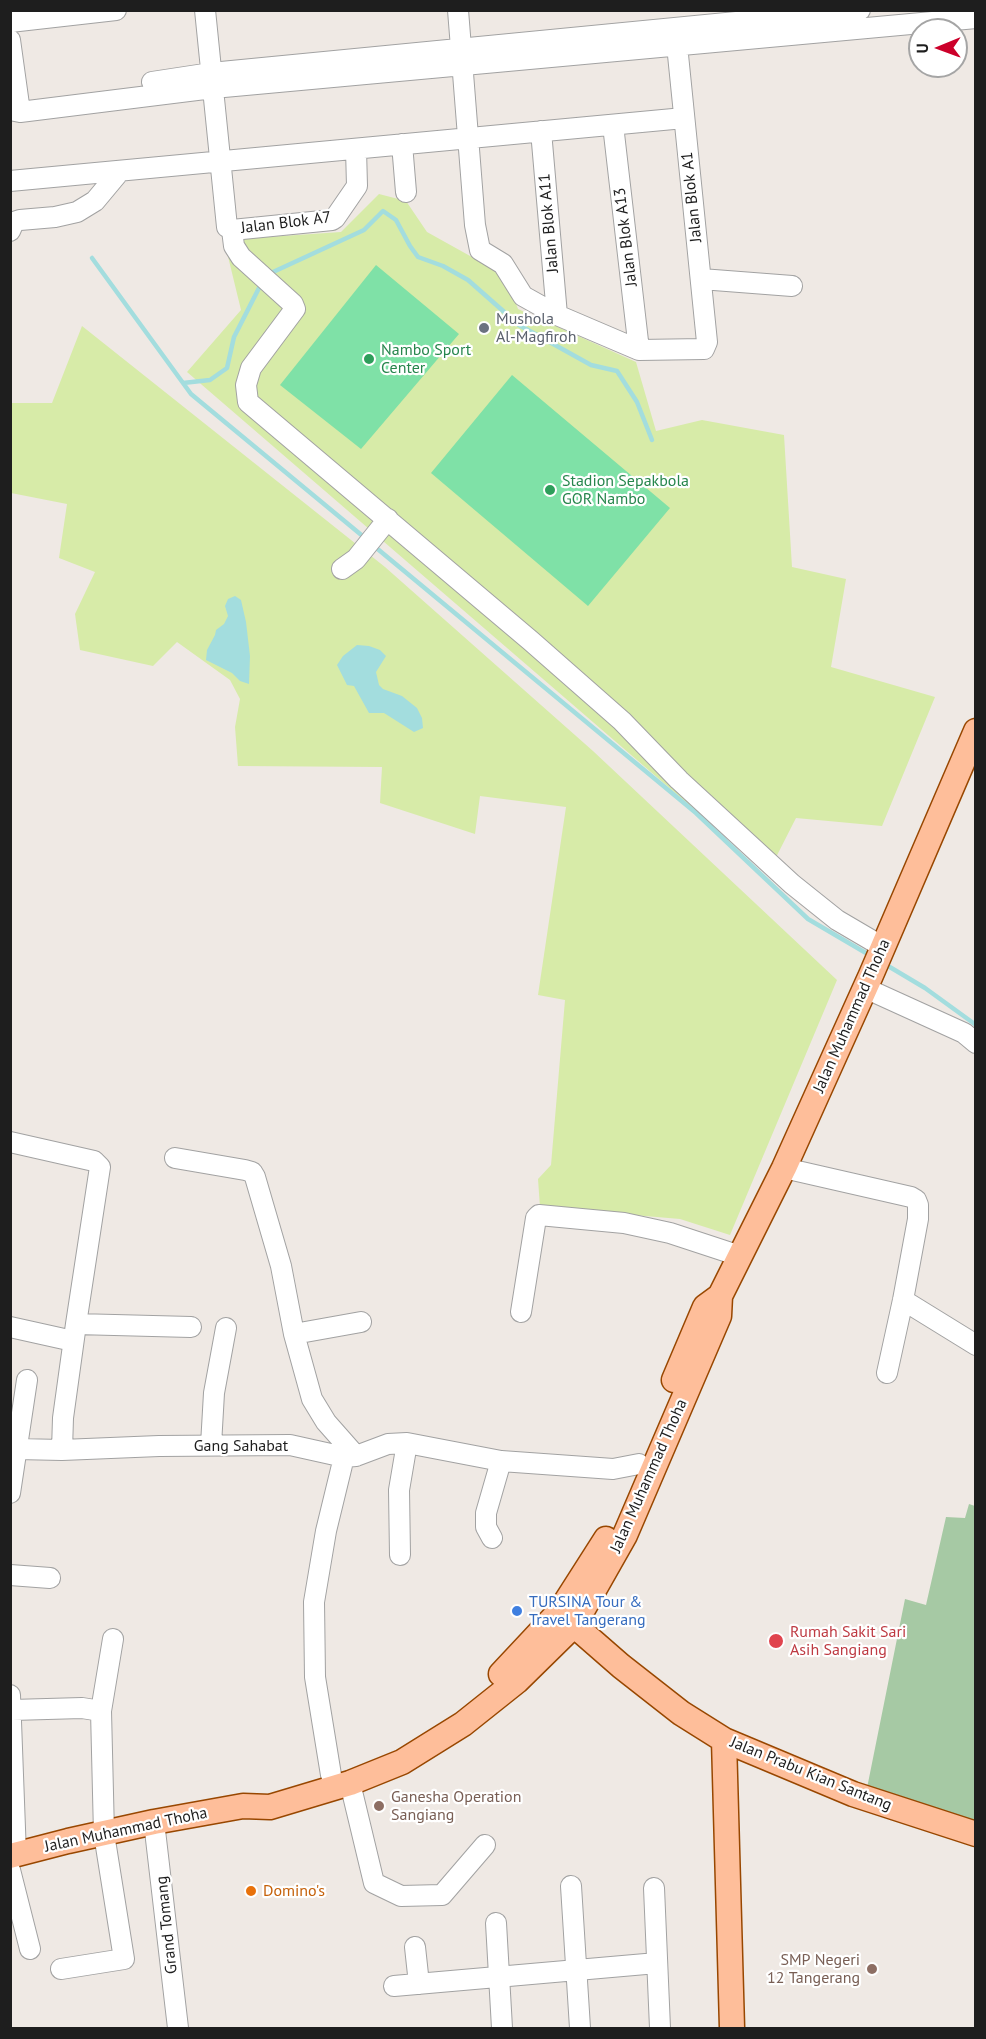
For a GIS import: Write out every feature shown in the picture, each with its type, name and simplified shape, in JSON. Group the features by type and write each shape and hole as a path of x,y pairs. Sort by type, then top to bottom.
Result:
{"main road":[{"name":"Jalan Muhammad Thoha","path":"12,1860 68,1840 243,1806 258,1795 341,1779 419,1736 512,1675 574,1624 719,1316 720,1296 784,1168 866,987 975,731"},
{"name":"Jalan Muhammad Thoha","path":"512,1675 619,1532 639,1464 705,1307 720,1296"},
{"name":"Jalan Prabu Kian Santang","path":"574,1624 621,1666 681,1713 724,1740 853,1794 975,1834"},
{"path":"724,1740 732,2028"}],"street":[{"path":"10,22 82,12 116,10"},
{"name":"Jalan Blok A7","path":"205,10 227,227 232,230 336,218 357,186 356,149"},
{"path":"458,10 470,138 475,225 480,250 503,264 523,296 557,315 639,350"},
{"path":"463,58 705,26 860,10"},
{"path":"11,52 15,107 212,81 463,58 677,45 705,26 975,18"},
{"name":"Jalan Blok A1","path":"639,350 704,349 707,336 677,45"},
{"path":"10,181 684,118"},
{"name":"Jalan Blok A13","path":"613,125 639,350"},
{"name":"Jalan Blok A11","path":"541,131 557,315"},
{"path":"402,144 406,192"},
{"path":"12,227 20,220 55,218 77,212 95,201 120,171"},
{"path":"232,230 234,246 241,257 296,309 251,368 246,386 248,402 327,470 382,527 531,641 622,721 679,780 792,884 837,920 882,951"},
{"path":"701,279 792,286"},
{"path":"342,569 356,559 382,527"},
{"path":"866,987 964,1033 975,1043"},
{"path":"10,1142 94,1161 99,1165 63,1418 62,1450"},
{"path":"175,1158 245,1170 252,1172 255,1176 281,1266 294,1334 312,1399 350,1456"},
{"path":"784,1168 911,1197 918,1205 918,1219 903,1300 886,1373"},
{"path":"521,1312 536,1218 539,1215 624,1223 670,1233 740,1256"},
{"path":"903,1300 975,1345"},
{"path":"294,1334 361,1322"},
{"path":"10,1327 75,1333 191,1327"},
{"path":"212,1445 214,1393 226,1328"},
{"path":"10,1493 27,1380"},
{"path":"350,1456 388,1444 407,1443 501,1461 614,1470 639,1464"},
{"path":"400,1555 399,1490 407,1443"},
{"name":"Gang Sahabat","path":"17,1449 290,1445 350,1456"},
{"path":"350,1456 326,1531 315,1602 315,1677 341,1779 374,1883 401,1896 442,1895 485,1845"},
{"path":"492,1538 486,1527 486,1513 501,1461"},
{"path":"10,1575 50,1578"},
{"path":"61,1969 124,1959 104,1834 101,1711 113,1640"},
{"path":"30,1949 12,1860 11,1702 101,1711"},
{"name":"Grand Tomang","path":"154,1822 178,2028"},
{"path":"571,1886 580,2028"},
{"path":"654,1888 660,2028"},
{"path":"496,1923 502,2028"},
{"path":"415,1947 419,1984"},
{"path":"394,1986 657,1963"}],"green space":[{"path":"379,194 406,201 427,232 506,276 518,309 636,362 656,431 702,420 784,435 792,567 846,579 831,667 935,697 882,826 796,818 768,873 187,372 241,310 224,240 341,232"},
{"name":"Nambo Sport Center","path":"376,265 459,334 361,449 280,385"},
{"path":"82,326 385,567 593,751 837,980 730,1235 680,1219 540,1207 538,1179 551,1165 565,1000 538,995 566,807 480,796 475,834 380,803 382,767 238,766 235,727 240,699 230,680 177,642 153,666 80,650 75,614 95,572 59,558 67,504 11,493 10,403 52,403"},
{"name":"Stadion Sepakbola GOR Nambo","path":"512,375 670,508 588,606 431,473"},
{"path":"969,1504 975,1506 975,1825 866,1793 905,1599 926,1605 946,1517 965,1518"}],"water":[{"path":"235,596 241,600 246,622 250,656 249,684 206,660 207,650 216,630 224,624 228,616 225,606 228,599"},
{"path":"357,645 380,650 386,656 376,672 379,685 383,689 402,696 417,708 422,718 423,728 414,732 384,713 369,713 354,686 347,685 337,665 343,656"}],"waterway":[{"path":"269,277 273,272 364,230 383,211 396,220 418,257 443,266 468,280 519,325 591,365 617,371 637,402 652,440"},
{"path":"92,258 191,394 365,538"},
{"path":"183,383 210,380 227,368 234,337 259,288 264,283"},
{"path":"374,546 696,813 808,919 871,956"},
{"path":"883,963 925,988 976,1025"}],"place":[{"name":"Mushola Al-Magfiroh","path":"484,328"},
{"name":"Nambo Sport Center","path":"369,359"},
{"name":"Stadion Sepakbola GOR Nambo","path":"550,490"},
{"name":"TURSINA Tour & Travel Tangerang","path":"517,1611"},
{"name":"Rumah Sakit Sari Asih Sangiang","path":"776,1641"},
{"name":"Ganesha Operation Sangiang","path":"379,1806"},
{"name":"Domino's","path":"251,1891"},
{"name":"SMP Negeri 12 Tangerang","path":"872,1969"}]}
